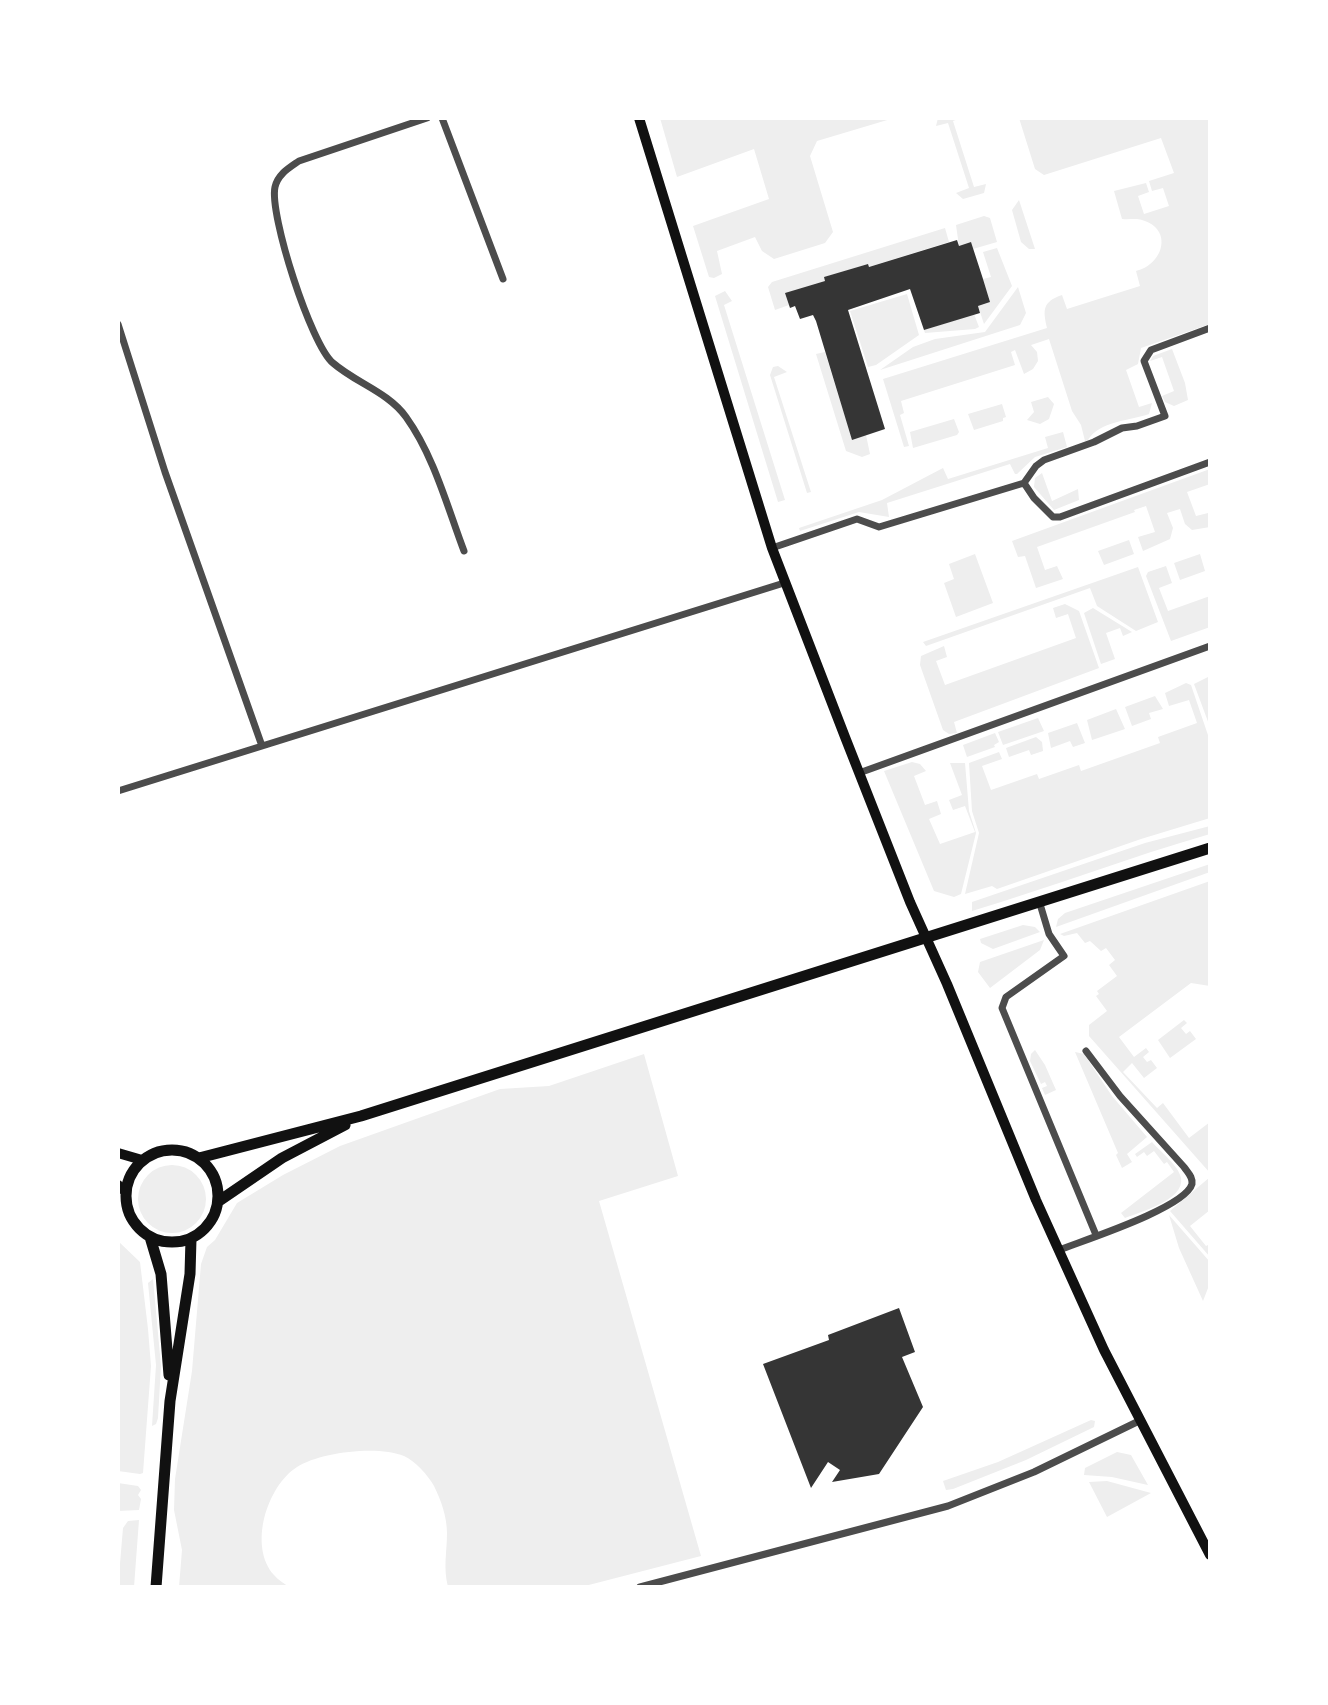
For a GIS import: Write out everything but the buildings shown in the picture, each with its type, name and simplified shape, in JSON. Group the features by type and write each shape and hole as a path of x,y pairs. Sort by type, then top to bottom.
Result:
{"main road":[{"path":"639,118 772,548 859,773 1059,1250 1139,1421 1205,1532 1210,1555"},
{"path":"199,1158 361,1116 1210,848"},
{"path":"219,1201 282,1158 361,1116"},
{"path":"186,1151 199,1158 215,1177 219,1201 210,1224 191,1239 171,1243 150,1237 131,1218 122,1188 142,1160 155,1153 186,1151"},
{"path":"118,1153 142,1160"},
{"path":"150,1237 161,1274 170,1401"},
{"path":"156,1587 170,1401 190,1274 191,1239"}],"street":[{"path":"427,118 299,161 285,170 275,185 275,212 310,328 320,347 332,363 388,399 405,415 424,446 464,551"},
{"path":"442,118 503,279"},
{"path":"118,324 170,486 262,746"},
{"path":"772,548 857,519 879,527 1024,483 1044,460 1122,428 1165,416 1144,361 1146,354 1210,328"},
{"path":"1024,483 1046,512 1060,517 1210,462"},
{"path":"118,791 784,583"},
{"path":"859,773 1210,646"},
{"path":"1040,904 1049,934 1064,956 1006,997 1002,1008 1096,1235"},
{"path":"1059,1250 1166,1208 1190,1188 1192,1178 1120,1096 1086,1051"},
{"path":"640,1587 948,1506 1034,1472 1139,1421"}],"shaded area":[{"path":"660,118 894,118 817,141 810,156 833,232 825,243 774,259 762,251 755,237 717,251 722,274 714,278 709,277 693,226 769,199 754,149 677,177"},
{"path":"938,118 961,118 953,121 974,187 986,184 984,193 963,199 956,193 969,188 948,123 936,126"},
{"path":"1019,118 1210,118 1210,324 1141,348 1138,364 1126,370 1139,407 1152,403 1149,414 1107,425 1088,440 1085,441 1081,425 1072,411 1049,339 1031,345 1037,352 1038,361 1033,369 1024,374 1015,350 1011,352 1015,365 901,401 904,413 900,415 909,446 904,447 883,379 1047,328 1047,304 1062,295 1067,309 1140,286 1136,271 1153,262 1161,247 1158,231 1152,225 1140,219 1122,219 1114,191 1146,183 1149,192 1138,196 1144,214 1169,206 1163,188 1152,191 1149,181 1174,173 1161,138 1044,175 1035,169"},
{"path":"1019,200 1035,249 1029,249 1021,242 1012,210"},
{"path":"984,216 990,218 997,242 973,249 971,242 959,246 956,225"},
{"path":"945,228 949,242 825,277 825,281 786,293 789,305 775,310 768,287 772,282"},
{"path":"997,248 1012,286 984,324 978,306 990,302 983,279 991,277 983,252"},
{"path":"1018,287 1026,313 1020,325 880,370 913,347 935,339 985,332"},
{"path":"725,291 732,301 724,305 785,500 778,502 715,296"},
{"path":"907,294 919,335 876,365 868,367 850,311"},
{"path":"974,314 979,327 975,329 925,333 924,330"},
{"path":"1172,349 1188,400 1174,406 1165,402 1162,396 1174,391 1162,357 1150,361 1153,356"},
{"path":"825,352 852,439 866,435 870,454 862,457 846,451 816,354"},
{"path":"778,366 787,372 774,377 811,492 807,493 770,375 773,367"},
{"path":"1048,397 1054,404 1049,419 1040,424 1027,420 1034,412 1031,402"},
{"path":"1002,404 1006,417 1003,421 974,430 968,414"},
{"path":"954,419 959,432 957,435 913,448 910,432"},
{"path":"1063,432 1067,447 1035,457 1017,474 1010,464 887,503 889,517 859,512 800,531 799,528 882,500 943,468 948,479 1048,448 1045,437"},
{"path":"1210,469 1210,484 1187,492 1196,516 1208,513 1210,527 1192,530 1185,524 1180,509 1167,513 1173,528 1170,539 1143,551 1138,537 1155,532 1146,506 1134,510 1037,547 1045,570 1057,566 1063,579 1036,588 1025,556 1018,557 1012,541"},
{"path":"1042,473 1052,501 1078,489 1079,500 1054,510 1034,487 1035,478"},
{"path":"1129,540 1134,554 1104,565 1098,551"},
{"path":"975,554 993,603 956,617 944,583 954,579 949,564"},
{"path":"1200,554 1205,571 1180,580 1174,563"},
{"path":"1166,566 1172,583 1159,588 1168,611 1210,596 1210,627 1171,641 1146,576 1148,572"},
{"path":"1138,567 1158,622 1136,631 1097,606 1090,588 926,646 923,642"},
{"path":"1065,604 1079,611 1099,668 954,722 957,733 949,734 943,730 920,665 921,656 944,646 947,657 936,661 945,685 1076,638 1068,614 1056,618 1053,608"},
{"path":"1093,608 1132,632 1123,636 1120,628 1106,633 1115,659 1101,664 1084,613"},
{"path":"1210,676 1210,727 1194,684"},
{"path":"1186,683 1191,685 1210,741 1210,818 997,889 992,886 965,894 979,833 972,811 969,763 999,752 1002,759 982,766 991,790 1037,774 1039,779 1079,765 1081,771 1160,743 1158,737 1197,723 1189,700 1169,706 1165,693"},
{"path":"1155,696 1163,709 1149,713 1151,719 1132,726 1125,707"},
{"path":"1116,709 1125,729 1092,740 1087,720"},
{"path":"1038,718 1044,731 1003,745 998,732"},
{"path":"1077,723 1085,743 1073,747 1070,741 1051,748 1048,733"},
{"path":"995,733 999,742 995,747 967,757 963,745"},
{"path":"1036,737 1042,742 1043,751 1031,755 1029,750 1009,757 1006,748"},
{"path":"912,762 920,764 926,771 914,776 925,805 937,801 941,814 929,819 940,844 975,832 965,806 953,810 949,800 962,795 950,763 965,763 969,811 976,833 961,894 954,897 934,891 884,771"},
{"path":"1210,826 1210,834 972,911 972,902 1145,843"},
{"path":"1210,864 1210,872 1056,927 1058,919 1065,913"},
{"path":"1210,881 1210,986 1191,983 1119,1037 1134,1057 1146,1048 1149,1052 1143,1057 1147,1062 1151,1060 1157,1068 1144,1078 1132,1063 1123,1072 1157,1108 1163,1103 1189,1138 1210,1122 1210,1173 1089,1036 1089,1025 1107,1011 1096,996 1099,994 1097,991 1117,976 1109,965 1115,960 1106,948 1101,951 1090,941 1085,943 1077,933 1060,934"},
{"path":"1023,925 1035,927 1040,932 993,949 981,943 980,939"},
{"path":"1044,940 1040,950 990,988 978,972 980,962"},
{"path":"1184,1020 1187,1023 1181,1028 1186,1034 1190,1031 1196,1039 1170,1058 1158,1040"},
{"path":"1035,1050 1056,1090 1045,1095 1042,1088 1047,1086 1045,1082 1041,1084 1030,1061"},
{"path":"1075,1052 1084,1054 1112,1096 1147,1137 1127,1154 1132,1162 1122,1168 1116,1155 1118,1153"},
{"path":"644,1054 678,1176 599,1201 701,1556 581,1587 448,1587 446,1521 437,1491 425,1473 404,1456 365,1451 334,1454 307,1462 286,1476 277,1488 264,1517 262,1549 274,1575 289,1587 179,1587 182,1550 174,1510 175,1479 192,1371 201,1264 207,1247 215,1240 237,1203 340,1146 500,1089 549,1086"},
{"path":"1152,1142 1177,1169 1180,1186 1169,1199 1125,1218 1121,1213 1174,1172 1154,1151 1137,1157 1135,1154"},
{"path":"179,1165 200,1180 206,1199 204,1212 196,1223 179,1233 165,1233 148,1223 140,1212 138,1192 148,1175 159,1167"},
{"path":"1210,1177 1210,1210 1190,1226 1206,1246 1210,1244 1210,1257 1170,1211"},
{"path":"1169,1215 1210,1262 1210,1283 1203,1301 1179,1248"},
{"path":"118,1241 140,1262 148,1329 151,1366 143,1473 140,1474 118,1471"},
{"path":"153,1279 161,1366 158,1418 152,1426 156,1365 148,1283"},
{"path":"1091,1420 1095,1421 1094,1427 1026,1460 946,1490 943,1481 998,1462"},
{"path":"1117,1452 1131,1455 1148,1485 1084,1475 1085,1468"},
{"path":"1107,1481 1151,1493 1107,1517 1089,1482"},
{"path":"118,1483 138,1486 141,1490 138,1495 141,1499 139,1510 118,1511"},
{"path":"139,1520 134,1587 118,1587 123,1528 128,1521"}]}
